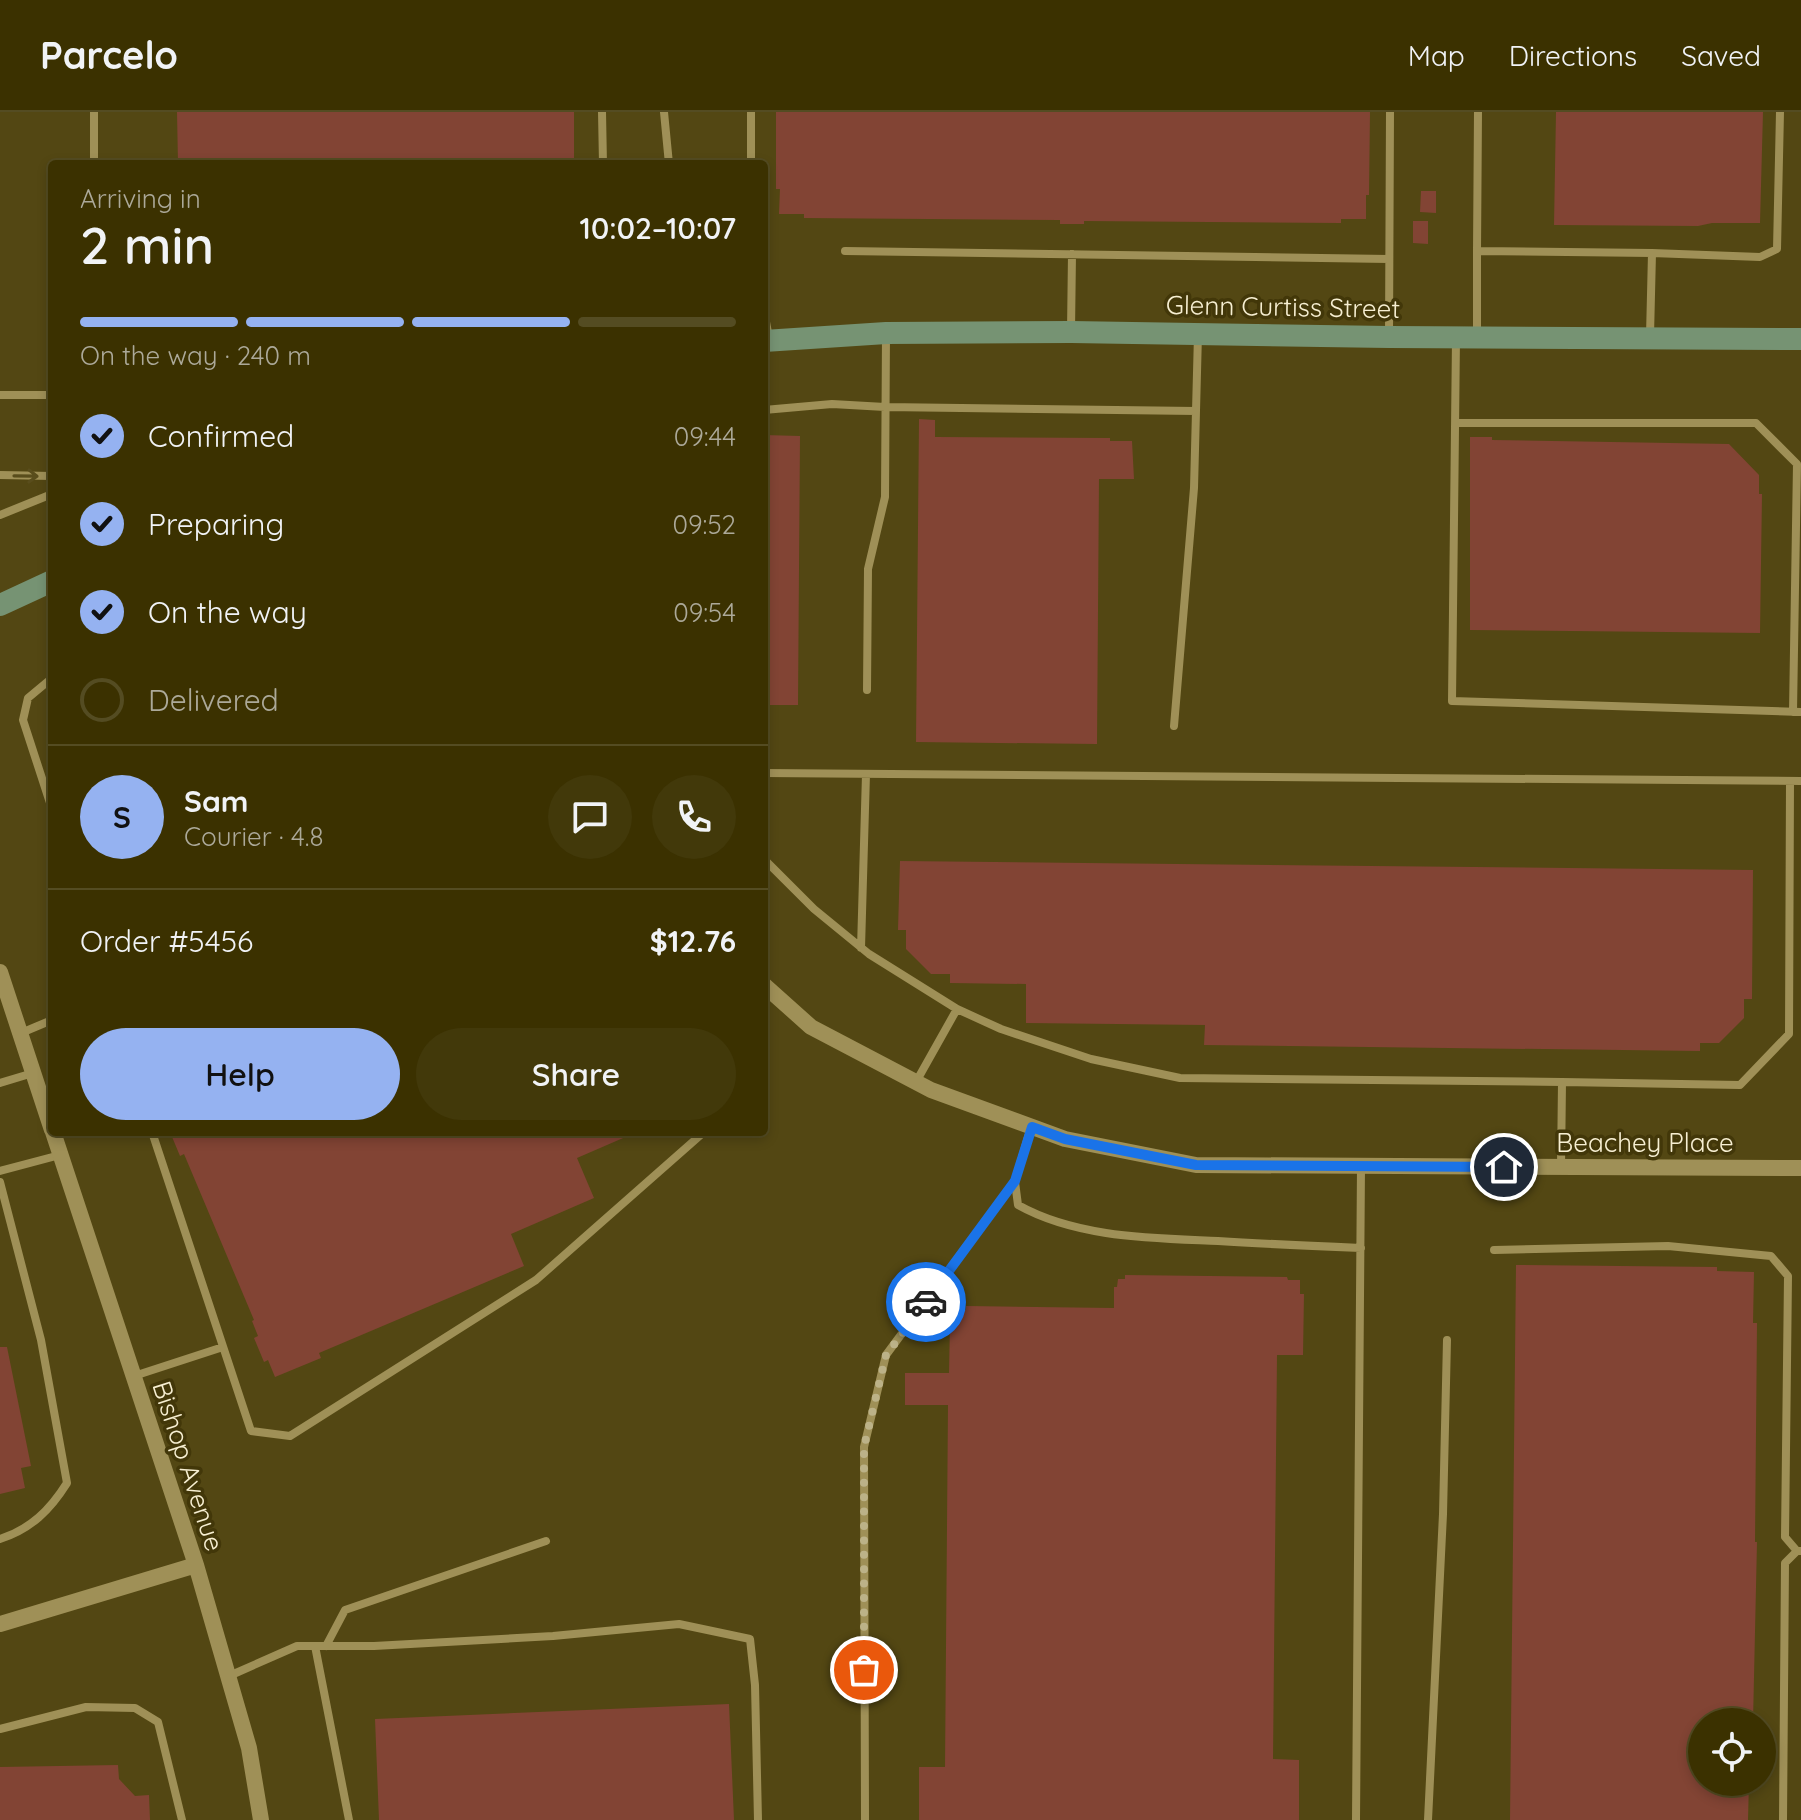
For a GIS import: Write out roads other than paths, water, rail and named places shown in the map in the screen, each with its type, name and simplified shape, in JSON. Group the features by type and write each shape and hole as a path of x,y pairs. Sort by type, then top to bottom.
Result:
{"street":[{"name":"Glenn Curtiss Street","path":"768,340 886,333 1071,332 1801,339"},
{"path":"0,605 48,583"},
{"name":"Bishop Avenue","path":"0,972 33,1072 46,1090"},
{"name":"Beachey Place","path":"768,989 811,1027 916,1082 1065,1139 1196,1165 1801,1168"},
{"name":"Bishop Avenue","path":"54,1136 196,1565 249,1748 261,1820"},
{"path":"0,1624 196,1565"}],"lane":[{"path":"94,112 94,160"},
{"path":"602,112 603,160"},
{"path":"664,112 669,160"},
{"path":"751,112 751,160"},
{"path":"1389,337 1390,112"},
{"path":"1456,423 1756,423 1797,464 1797,712 1452,701 1456,423 1477,251 1478,112"},
{"path":"1477,251 1760,257 1777,249 1780,112"},
{"path":"845,251 1389,259"},
{"path":"1650,338 1652,253"},
{"path":"1071,332 1072,254"},
{"path":"867,690 868,569 885,497 886,333"},
{"path":"1174,726 1194,488 1198,334"},
{"path":"0,395 48,395"},
{"path":"768,410 832,404 1196,411"},
{"path":"0,475 48,476"},
{"path":"0,515 48,496"},
{"path":"48,681 28,698 23,720 48,797"},
{"path":"768,773 1801,781"},
{"path":"861,948 866,774"},
{"path":"768,863 814,909 861,948 957,1009 1001,1029 1091,1059 1180,1078 1740,1085 1789,1034 1790,781"},
{"path":"916,1082 957,1009"},
{"path":"20,1034 48,1022"},
{"path":"0,1083 33,1072"},
{"path":"1561,1167 1562,1082"},
{"path":"865,1820 864,1447 873,1404 886,1355 1015,1181 1032,1127"},
{"path":"153,1136 251,1431 290,1436 536,1280 699,1136"},
{"path":"0,1171 60,1155"},
{"path":"1356,1820 1361,1166"},
{"path":"1015,1181 1018,1205 1038,1216 1079,1226 1143,1237 1361,1248"},
{"path":"0,1182 41,1340 67,1483 52,1506 22,1532 0,1539"},
{"path":"1494,1250 1668,1246 1771,1256 1788,1276 1785,1537 1799,1551 1785,1563 1783,1820"},
{"path":"1428,1820 1443,1514 1447,1340"},
{"path":"133,1376 223,1347"},
{"path":"326,1646 345,1610 546,1541"},
{"path":"228,1676 297,1646 553,1636 679,1624 750,1639 755,1685 758,1820"},
{"path":"315,1646 349,1820"},
{"path":"0,1729 86,1707 135,1708 158,1722 182,1820"}]}
